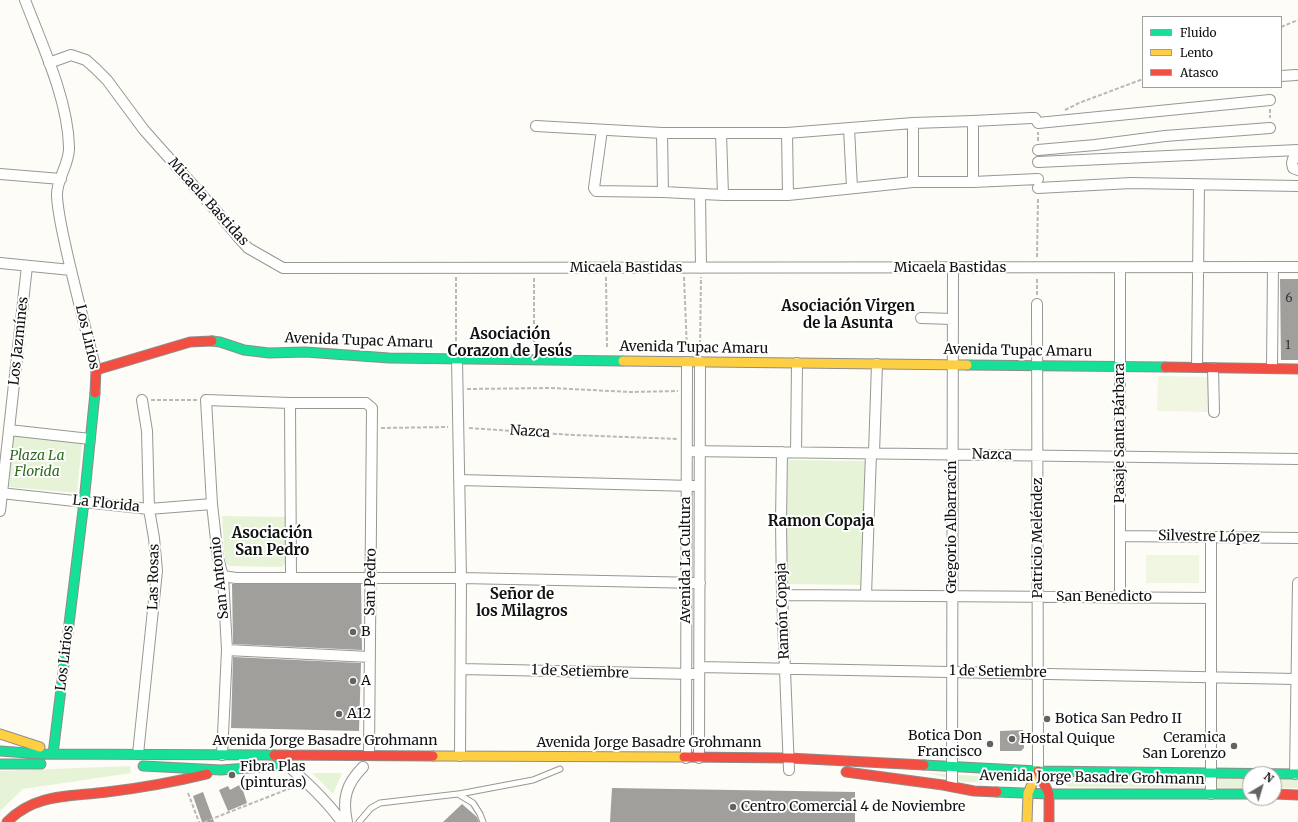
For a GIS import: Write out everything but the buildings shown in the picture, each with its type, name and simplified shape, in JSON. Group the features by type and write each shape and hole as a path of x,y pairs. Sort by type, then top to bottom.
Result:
{"main road":[{"name":"Avenida Tupac Amaru","path":"96,370 190,342 204,341 220,342 244,350 305,352 389,358 1298,369"},
{"name":"Los Lirios","path":"53,754 84,502 96,370"},
{"path":"0,734 39,746 53,754"},
{"name":"Avenida Jorge Basadre Grohmann","path":"0,751 53,754 789,758 1038,771 1296,774"},
{"path":"0,764 54,764"},
{"name":"Avenida Jorge Basadre Grohmann","path":"131,765 221,770 287,765 302,766"},
{"name":"Avenida Jorge Basadre Grohmann","path":"348,767 367,767"},
{"name":"Avenida Jorge Basadre Grohmann","path":"536,768 564,769"},
{"path":"7,822 14,814 26,806 54,797 107,792 183,780 221,770"},
{"path":"1027,822 1028,793 1038,771"},
{"path":"1038,771 1049,794 1049,822"},
{"name":"Avenida Jorge Basadre Grohmann","path":"835,772 851,772 952,786 974,791 1049,794 1242,794"},
{"path":"1282,794 1298,795"}],"street":[{"name":"Los Lirios","path":"25,0 58,88 69,135 70,150 56,195 71,270 96,370"},
{"name":"Micaela Bastidas","path":"49,63 71,55 86,60 107,80 144,130 248,248 283,268 1298,267"},
{"path":"1282,76 1296,75"},
{"path":"536,126 662,134 787,133 913,123 973,122 1031,118 1035,118 1038,123 1270,100"},
{"path":"973,122 973,182"},
{"path":"913,123 913,182"},
{"path":"849,128 852,188"},
{"path":"1038,150 1095,146 1165,136 1270,128"},
{"path":"602,130 594,188 596,191 723,195 788,195 913,182 1132,183 1298,186"},
{"path":"787,133 788,195"},
{"path":"662,134 663,192"},
{"path":"721,134 723,195"},
{"path":"1038,162 1298,150"},
{"path":"1298,157 1293,159 1292,162 1294,168 1298,170"},
{"path":"0,174 61,179"},
{"path":"1196,368 1199,185"},
{"path":"700,194 701,268"},
{"path":"0,263 71,270"},
{"name":"Los Jazmínes","path":"0,511 27,266"},
{"name":"Gregorio Albarracín","path":"952,786 953,267"},
{"path":"1272,368 1273,267"},
{"name":"Pasaje Santa Bárbara","path":"1120,268 1120,597"},
{"name":"Patricio Meléndez","path":"1037,304 1038,771"},
{"path":"921,318 953,319"},
{"path":"457,359 461,578 460,756"},
{"name":"Avenida La Cultura","path":"686,758 687,362"},
{"name":"Avenida La Cultura","path":"699,758 700,362"},
{"path":"796,452 797,363"},
{"path":"866,595 877,364"},
{"path":"1214,368 1214,412"},
{"name":"Las Rosas","path":"138,754 157,571 156,550 149,509 147,431 142,400"},
{"path":"206,400 290,403 292,578"},
{"name":"San Antonio","path":"206,400 212,504 218,558 223,576 227,650 222,755"},
{"name":"San Pedro","path":"290,403 358,403 366,404 372,408 369,755"},
{"path":"9,430 90,439"},
{"name":"Nazca","path":"687,451 1298,459"},
{"name":"Ramón Copaja","path":"782,452 782,595 789,770"},
{"path":"459,480 700,486"},
{"name":"La Florida","path":"1,493 149,509 212,504"},
{"name":"Silvestre López","path":"1120,536 1298,538"},
{"path":"1211,537 1211,794"},
{"path":"223,576 236,578 461,578 700,583"},
{"path":"1296,774 1298,583"},
{"name":"San Benedicto","path":"782,595 1211,598"},
{"path":"227,650 370,657"},
{"name":"1 de Setiembre","path":"461,669 686,675 700,670 785,668 1296,679"},
{"path":"287,765 326,801 342,822"},
{"path":"347,822 344,809 346,793 352,779 367,767"}],"lane":[{"path":"359,822 371,808 380,803 458,794 533,780 564,769"},
{"path":"458,794 473,803 483,822"}],"path":[{"path":"1282,27 1298,20"},
{"path":"1059,113 1079,103 1142,79"},
{"path":"1038,123 1038,150"},
{"path":"1037,304 1038,183"},
{"path":"456,268 457,359"},
{"path":"534,268 534,360"},
{"path":"606,268 607,361"},
{"path":"684,268 687,362"},
{"path":"700,362 701,268"},
{"path":"458,389 551,388 630,392 687,391"},
{"path":"142,400 206,400"},
{"name":"Nazca","path":"372,428 459,427 573,435 687,439"},
{"path":"183,780 199,822"},
{"path":"204,822 307,782"}],"green space":[{"path":"1158,376 1210,377 1209,412 1157,411"},
{"name":"Plaza La Florida","path":"14,436 82,443 77,493 9,487"},
{"path":"788,460 865,461 862,585 786,584 784,582"},
{"path":"222,516 285,517 285,563 282,567 230,566 225,563"},
{"path":"1146,555 1199,555 1199,583 1146,583"},
{"path":"130,766 131,773 23,789 0,811 0,771"},
{"path":"312,773 342,773 333,794"},
{"path":"928,773 1023,779 1022,783 963,782"},
{"path":"1066,777 1242,779 1242,788 1069,787 1063,783"},
{"path":"1282,779 1298,779 1298,788 1282,788"}],"traffic: fast":[{"path":"212,341 220,342 244,350 269,353 305,352 389,358 623,361"},
{"path":"967,365 1165,367"},
{"path":"53,754 84,502 95,393"},
{"path":"0,751 42,754 274,755"},
{"path":"0,764 41,764"},
{"path":"924,765 1038,771 1298,774"},
{"path":"143,766 221,770 275,766"},
{"path":"997,792 1049,794 1242,794"}],"traffic: slow":[{"path":"623,361 967,365"},
{"path":"0,734 40,747"},
{"path":"433,756 684,757"},
{"path":"1027,822 1028,793 1038,771"}],"traffic: jam":[{"path":"95,393 96,370 190,342 212,341"},
{"path":"1165,367 1298,369"},
{"path":"274,755 433,756"},
{"path":"684,757 789,758 924,765"},
{"path":"1038,771 1049,794 1049,822"},
{"path":"846,772 943,785 974,791 997,792"},
{"path":"7,822 29,806 41,801 66,796 132,789 207,774"},
{"path":"1282,794 1298,795"}],"place":[{"name":"B","path":"353,632"},
{"name":"A","path":"353,681"},
{"name":"A12","path":"339,714"},
{"name":"Botica San Pedro II","path":"1047,719"},
{"name":"Hostal Quique","path":"1012,739"},
{"name":"Botica Don Francisco","path":"990,744"},
{"name":"Ceramica San Lorenzo","path":"1234,746"},
{"name":"Fibra Plas (pinturas)","path":"232,775"},
{"name":"Centro Comercial 4 de Noviembre","path":"733,807"}],"district":[{"name":"Asociación Virgen de la Asunta","path":"848,316"},
{"name":"Asociación Corazon de Jesús","path":"510,344"},
{"name":"Ramon Copaja","path":"821,522"},
{"name":"Asociación San Pedro","path":"272,542"},
{"name":"Señor de los Milagros","path":"522,604"}]}
